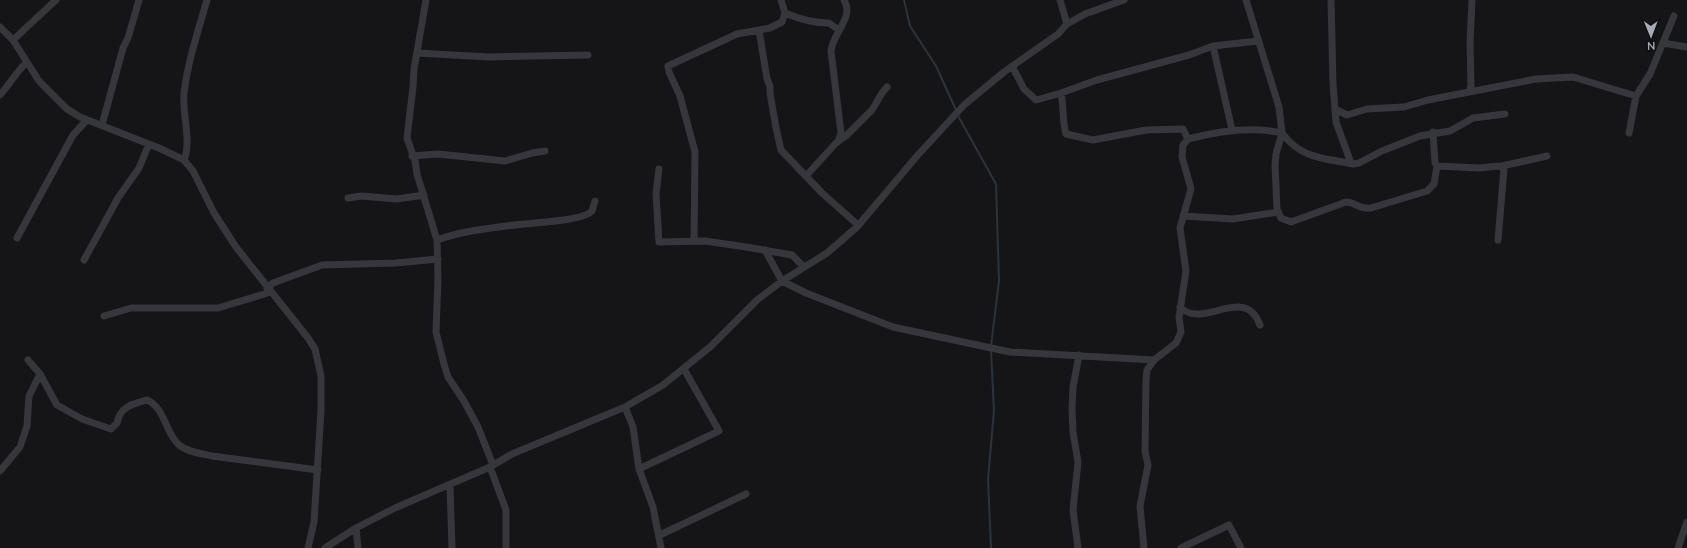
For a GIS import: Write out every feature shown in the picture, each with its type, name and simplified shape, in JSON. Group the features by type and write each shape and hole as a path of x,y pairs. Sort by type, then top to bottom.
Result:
{"street":[{"path":"13,40 56,0"},
{"path":"102,125 122,48 128,38 139,0"},
{"path":"184,160 188,149 184,123 184,102 188,66 207,0"},
{"path":"426,0 416,53 407,138 437,240 438,259 436,332 448,377 464,401 478,427 492,466 506,510 506,548"},
{"path":"780,0 786,13 821,24 829,23 839,30"},
{"path":"838,142 840,126 831,51 832,42 848,13 848,7 844,0"},
{"path":"1060,0 1067,24"},
{"path":"325,548 356,528 395,508 492,466 512,454 625,407 663,385 710,347 741,314 782,280 827,253 858,226 917,156 964,105 1012,66 1058,34 1067,24 1085,14 1124,0"},
{"path":"1246,0 1279,107 1282,133 1276,159 1278,212 1281,218 1291,222 1346,202 1366,209 1427,191 1431,188 1435,181 1437,166 1435,163 1433,132"},
{"path":"1331,0 1336,122 1352,163"},
{"path":"1468,92 1471,86 1470,43 1472,0"},
{"path":"694,240 696,152 680,96 669,72 668,66 737,34 770,28 782,22 786,13"},
{"path":"1629,132 1636,96 1650,74 1674,16"},
{"path":"0,28 13,40 39,81 67,109 87,120 149,144 184,160 193,171 225,230 315,349 321,376 318,470 314,522 308,548"},
{"path":"759,30 781,150 858,226"},
{"path":"1012,66 1024,89 1036,100 1097,80 1189,55 1213,46 1258,41"},
{"path":"1663,43 1687,47"},
{"path":"1213,46 1232,130"},
{"path":"416,53 489,57 588,55"},
{"path":"0,95 9,86 16,73 27,62"},
{"path":"1335,109 1348,115 1366,109 1404,107 1428,100 1536,79 1573,77 1636,96"},
{"path":"806,176 838,142 872,110 882,92 887,87"},
{"path":"1061,93 1064,116 1063,125 1066,134 1093,140 1146,130 1183,130 1188,139"},
{"path":"1144,548 1140,506 1148,465 1145,451 1146,380 1148,370 1154,360 1176,343 1181,328 1179,317 1186,271 1180,233 1183,216 1191,189 1182,157 1183,145 1188,139 1232,130 1282,133 1289,142 1308,155 1359,163 1382,151 1433,132 1450,130 1473,118 1505,114"},
{"path":"17,238 73,135 87,120"},
{"path":"84,260 118,198 139,168 149,144"},
{"path":"412,156 438,154 466,159 505,161 532,153 545,151"},
{"path":"1437,166 1478,168 1502,166 1547,156"},
{"path":"1498,240 1505,172 1502,166"},
{"path":"659,169 656,194 659,242 694,240 765,250 792,255 804,267"},
{"path":"348,198 361,196 397,199 424,195"},
{"path":"437,240 505,226 585,217 592,212 595,201"},
{"path":"1183,216 1233,219 1278,212"},
{"path":"765,250 782,280 806,293 893,327 1010,352 1036,355 1079,355 1154,360"},
{"path":"104,316 130,308 218,308 269,290 273,283 322,265 396,263 438,259"},
{"path":"1180,307 1184,312 1197,314 1236,307 1245,307 1256,314 1260,325"},
{"path":"1078,548 1073,510 1078,462 1073,432 1072,409 1073,387 1079,355"},
{"path":"28,360 40,374 57,405 82,419 111,428 118,423 119,414 127,408 147,400 155,404 180,446 212,456 318,470"},
{"path":"640,469 719,431 684,369"},
{"path":"0,471 20,447 27,426 30,396 40,374"},
{"path":"625,407 633,427 640,469 647,486 660,535 661,548"},
{"path":"450,485 452,548"},
{"path":"660,535 746,494"},
{"path":"1678,548 1687,522"},
{"path":"1181,548 1230,525 1241,548"},
{"path":"356,528 358,548"}],"waterway":[{"path":"904,0 910,26 936,66 956,110"},
{"path":"957,114 996,184 999,281 991,346"},
{"path":"991,350 994,411 988,479 991,548"}]}
